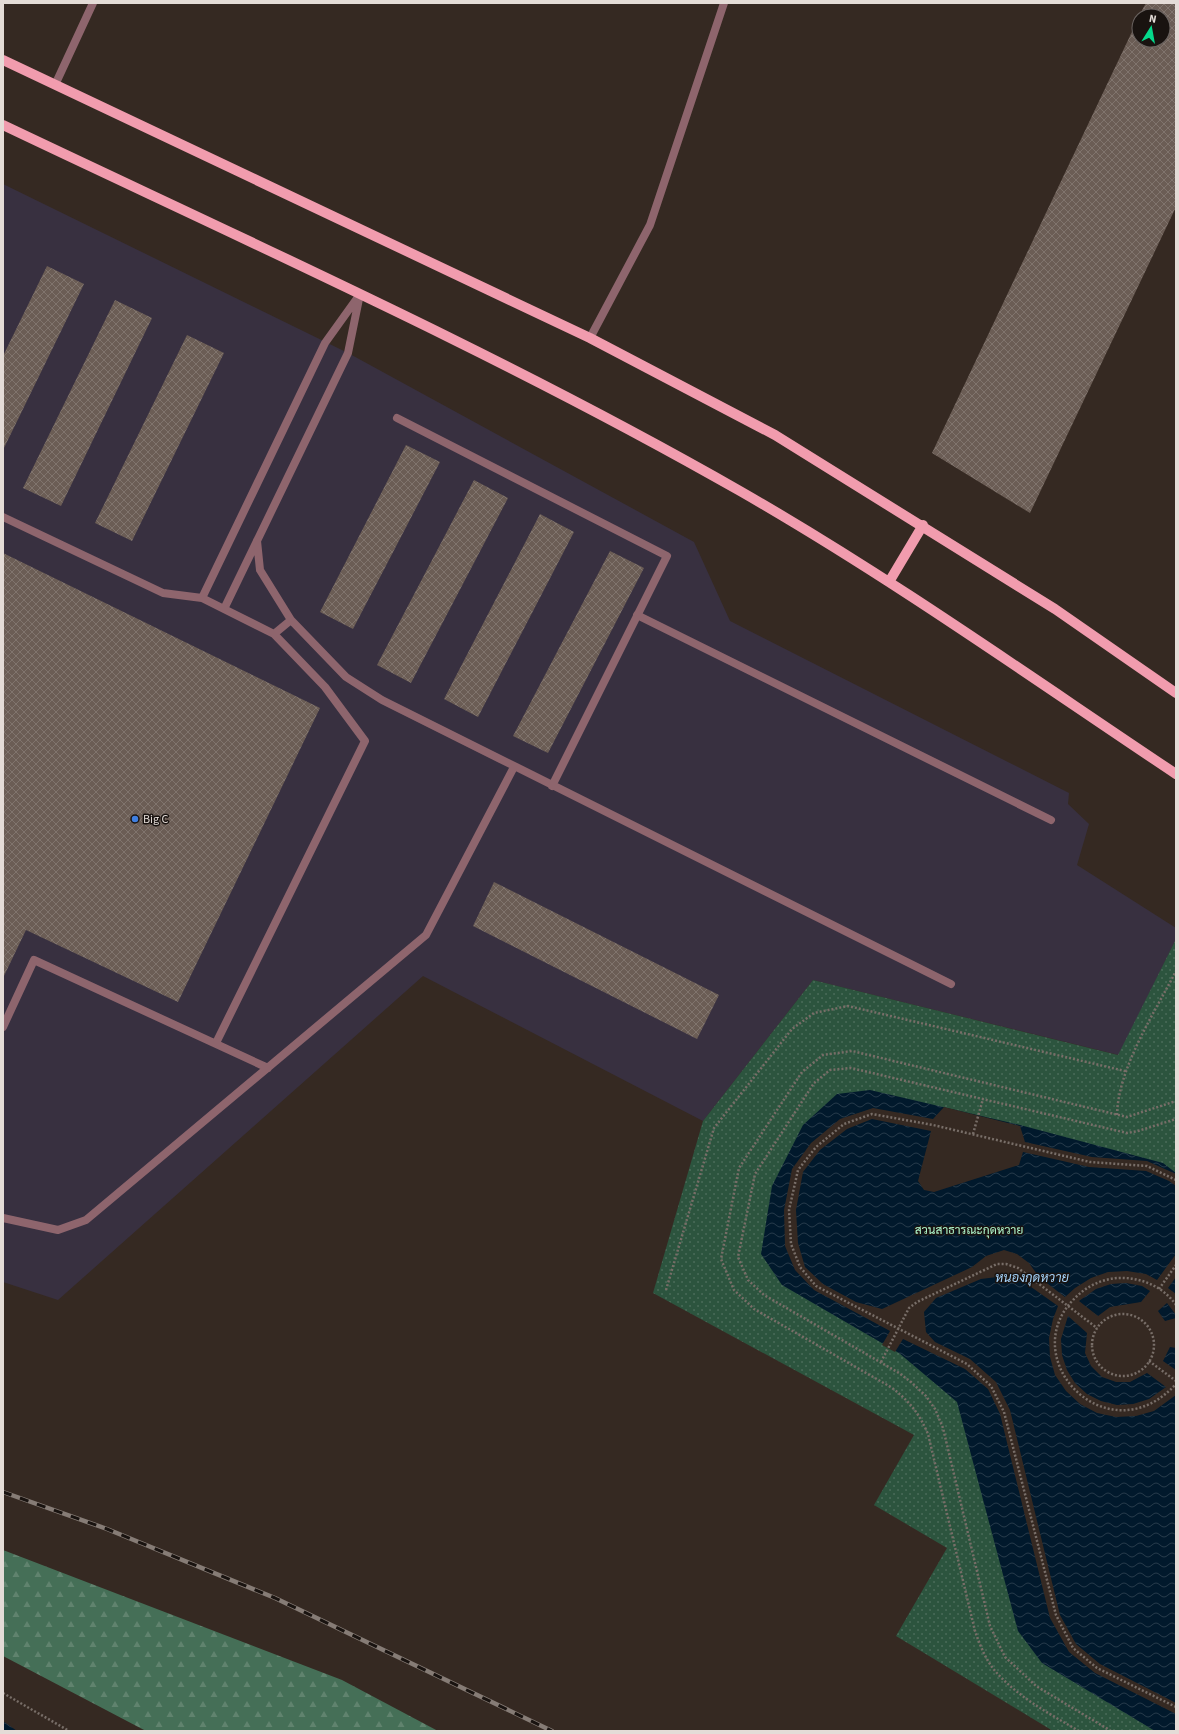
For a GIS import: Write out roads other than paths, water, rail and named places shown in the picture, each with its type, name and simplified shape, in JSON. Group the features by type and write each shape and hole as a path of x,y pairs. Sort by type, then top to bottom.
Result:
{"main road":[{"path":"3,60 590,338 775,435 923,525 1055,609 1176,693"},
{"path":"3,125 360,294 557,391 741,492 889,582 1176,774"},
{"path":"889,582 923,525"}],"street":[{"path":"55,85 93,3"},
{"path":"590,338 650,225 724,3"},
{"path":"224,609 348,353 360,294"},
{"path":"202,598 325,343 360,294"},
{"path":"398,418 667,556 552,786"},
{"path":"3,517 163,593 202,598 274,634 325,687 365,741 216,1043"},
{"path":"257,541 260,570 291,620 346,677 382,700 951,984"},
{"path":"637,615 1051,820"},
{"path":"274,634 291,620"},
{"path":"3,1218 58,1230 86,1220 426,935 514,767"},
{"path":"3,1027 34,960 268,1068"}],"water":[{"name":"หนองกุดหวาย","path":"870,1090 1020,1125 1163,1163 1176,1173 1176,1731 1155,1731 1042,1663 1018,1631 957,1402 899,1353 782,1285 761,1254 772,1186 803,1125 837,1094"},
{"path":"3,1721 17,1731 3,1731"}],"railway":[{"path":"3,1492 107,1529 275,1598 552,1731"}],"place":[{"name":"Big C","path":"135,819"}],"park label":[{"name":"สวนสาธารณะกุดหวาย","path":"969,1230"}]}
